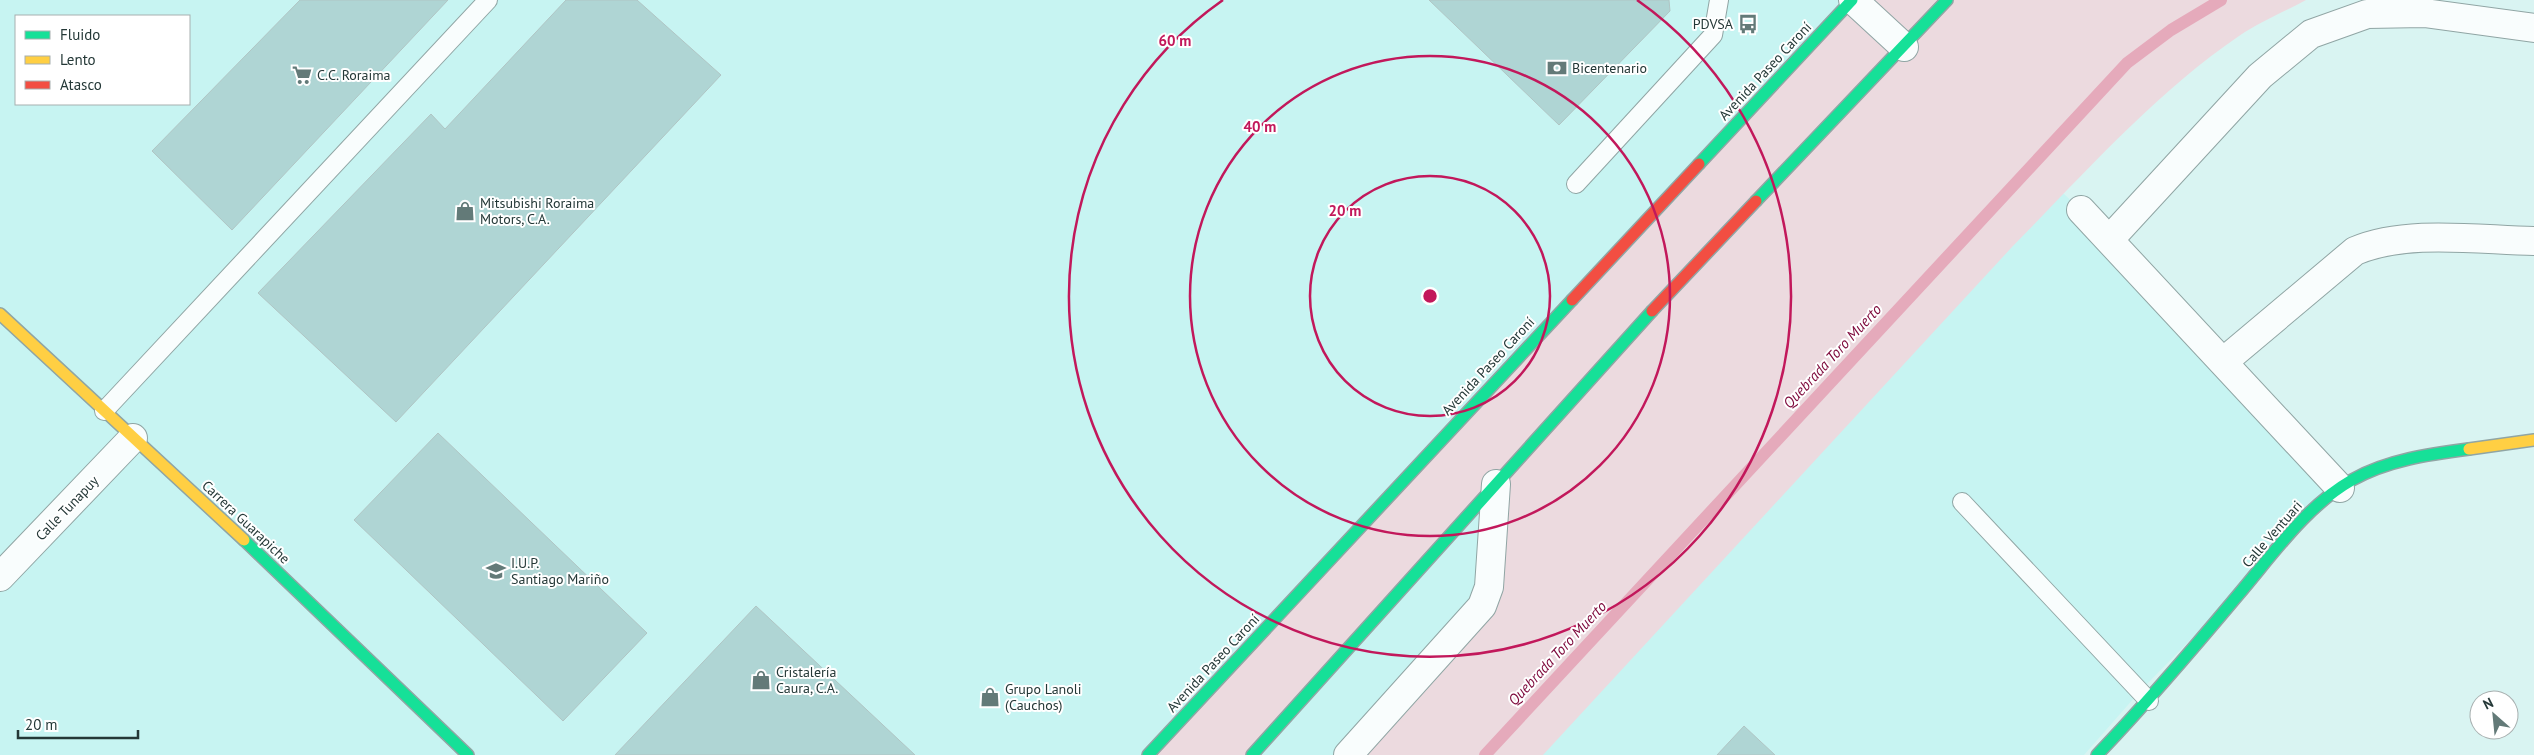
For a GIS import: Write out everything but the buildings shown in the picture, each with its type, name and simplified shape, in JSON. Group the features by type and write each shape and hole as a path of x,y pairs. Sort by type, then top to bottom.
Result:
{"street":[{"path":"1852,0 1904,47"},
{"name":"Avenida Paseo Caroní","path":"1148,755 1852,0"},
{"path":"1252,755 1665,297 1947,0"},
{"path":"2109,240 2260,76 2311,34 2367,14 2424,13 2534,28"},
{"path":"2081,210 2340,488"},
{"path":"2223,362 2355,251 2374,243 2402,238 2534,241"},
{"name":"Carrera Guarapiche","path":"0,314 266,560 468,755"},
{"name":"Calle Tunapuy","path":"0,577 133,438"},
{"name":"Calle Ventuari","path":"2097,755 2148,701 2309,512 2340,488 2366,473 2434,454 2534,440"},
{"path":"1348,755 1482,606 1489,587 1496,484"}],"lane":[{"path":"104,411 488,0"},
{"path":"1576,184 1713,35 1719,0"},
{"path":"1962,502 2148,701"}],"shaded area":[{"path":"0,0 1852,0 1148,755 0,755"},
{"path":"1852,0 2306,0 2247,31 2208,58 2121,136 2012,247 1543,755 1348,755 1482,606 1496,485 1252,755 1148,755"},
{"path":"2064,194 2340,488 2142,689 2084,755 1252,755 1665,297"}],"waterway":[{"name":"Quebrada Toro Muerto","path":"1485,755 2127,63 2171,30 2221,0"}],"traffic: fast":[{"path":"1699,164 1852,0"},
{"path":"1756,201 1947,0"},
{"path":"1148,755 1572,300"},
{"path":"1252,755 1652,311"},
{"path":"2097,755 2221,616 2290,532 2319,504 2352,480 2380,467 2424,456 2469,449"},
{"path":"244,540 468,755"}],"traffic: slow":[{"path":"0,314 244,540"},
{"path":"2469,449 2534,440"}],"traffic: jam":[{"path":"1572,300 1699,164"},
{"path":"1652,311 1756,201"}],"place":[{"name":"PDVSA","path":"1748,24"},
{"name":"Bicentenario","path":"1557,68"},
{"name":"C.C. Roraima","path":"302,75"},
{"name":"Mitsubishi Roraima Motors, C.A.","path":"465,211"},
{"name":"I.U.P. Santiago Mariño","path":"496,571"},
{"name":"Cristalería Caura, C.A.","path":"761,680"},
{"name":"Grupo Lanoli (Cauchos)","path":"990,697"}]}
